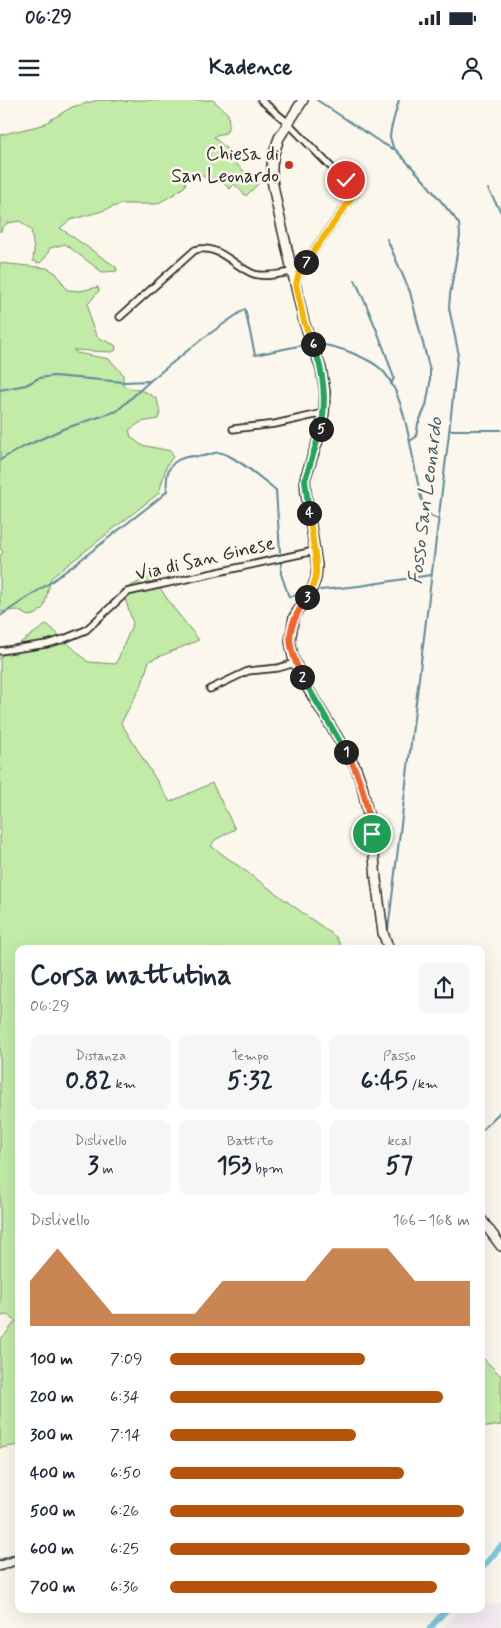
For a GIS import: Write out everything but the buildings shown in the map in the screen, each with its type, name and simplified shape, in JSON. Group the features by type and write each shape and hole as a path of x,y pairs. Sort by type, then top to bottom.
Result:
{"main road":[{"path":"303,100 279,138 272,166 272,180 278,210 304,322 321,368 325,392 324,413 318,440 305,480 317,566 316,578 312,589 294,617 290,641 295,663 302,679 355,766 362,785 372,834 383,933 388,945"},
{"path":"485,1225 501,1246"}],"street":[{"path":"262,100 288,123 356,192 304,264 296,284"},
{"path":"120,317 195,250 200,248 208,248 220,253 253,274 262,276 293,272"},
{"path":"233,429 275,424 324,413"},
{"name":"Via di San Ginese","path":"0,651 47,644 86,630 127,592 314,551"},
{"path":"210,688 248,671 278,668 295,663"},
{"path":"0,1566 15,1560"}],"shaded area":[{"path":"501,1603 501,1628 443,1628 457,1613 485,1613 485,1605"}],"green space":[{"path":"98,100 121,100 127,102 127,100 213,100 228,114 229,125 226,133 214,137 228,150 225,154 258,184 246,196 234,184 230,189 221,181 215,180 212,184 202,175 196,177 194,175 192,177 183,170 186,176 185,186 157,204 121,204 70,220 60,228 116,267 117,271 102,272 65,244 50,248 46,257 40,263 33,261 34,250 31,230 20,221 7,223 0,232 0,135 42,125 72,107"},
{"path":"0,263 47,268 56,273 67,290 80,291 98,287 99,291 88,304 90,320 97,337 115,345 116,350 112,352 73,350 77,353 109,359 123,374 123,386 146,392 157,399 160,413 158,419 141,422 129,430 131,437 141,445 171,451 173,457 167,465 159,493 51,578 44,607 37,614 28,616 17,610 0,612 0,555 3,552 0,549"},
{"path":"152,576 172,606 199,640 149,661 142,684 121,723 170,802 212,783 235,829 215,840 211,846 336,937 341,945 15,945 15,1320 7,1315 0,1316 0,657 47,624 88,662 116,664 133,623 122,590"},
{"path":"15,1322 15,1446 0,1448 0,1339"},
{"path":"485,1360 501,1376 501,1425 485,1427"}],"waterway":[{"path":"317,100 393,149"},
{"name":"Fosso San Leonardo","path":"388,930 458,351 449,308 460,236 459,224 454,217 393,147 390,137 391,129 399,100"},
{"path":"488,189 501,212"},
{"path":"387,239 410,292 430,371 426,406 418,424 416,437 410,441"},
{"path":"355,280 390,365 394,378 391,384"},
{"path":"0,460 63,429 117,411 151,380 202,339 245,309 255,355 308,344"},
{"path":"315,344 338,348 368,360 382,370 391,382 404,416 424,508 431,516 438,519"},
{"path":"0,390 26,385 39,378 53,376 124,382 149,381"},
{"path":"450,430 501,430"},
{"path":"0,616 74,565 162,496 167,491 167,477 170,467 179,460 192,456 222,453 242,464 276,490 280,552"},
{"path":"281,563 281,574 289,597 305,593"},
{"path":"320,590 431,575"},
{"path":"485,1127 501,1111"},
{"path":"485,1564 501,1546"},
{"path":"0,1560 15,1554"},
{"path":"430,1628 443,1613"}],"place":[{"name":"Chiesa di San Leonardo","path":"289,165"}],"route":[{"path":"346,180 356,192 304,264 296,284 304,322 321,368 325,392 324,413 318,440 305,480 317,566 316,578 312,589 294,617 290,641 293,657 302,679 355,766 362,785 372,834"}]}
